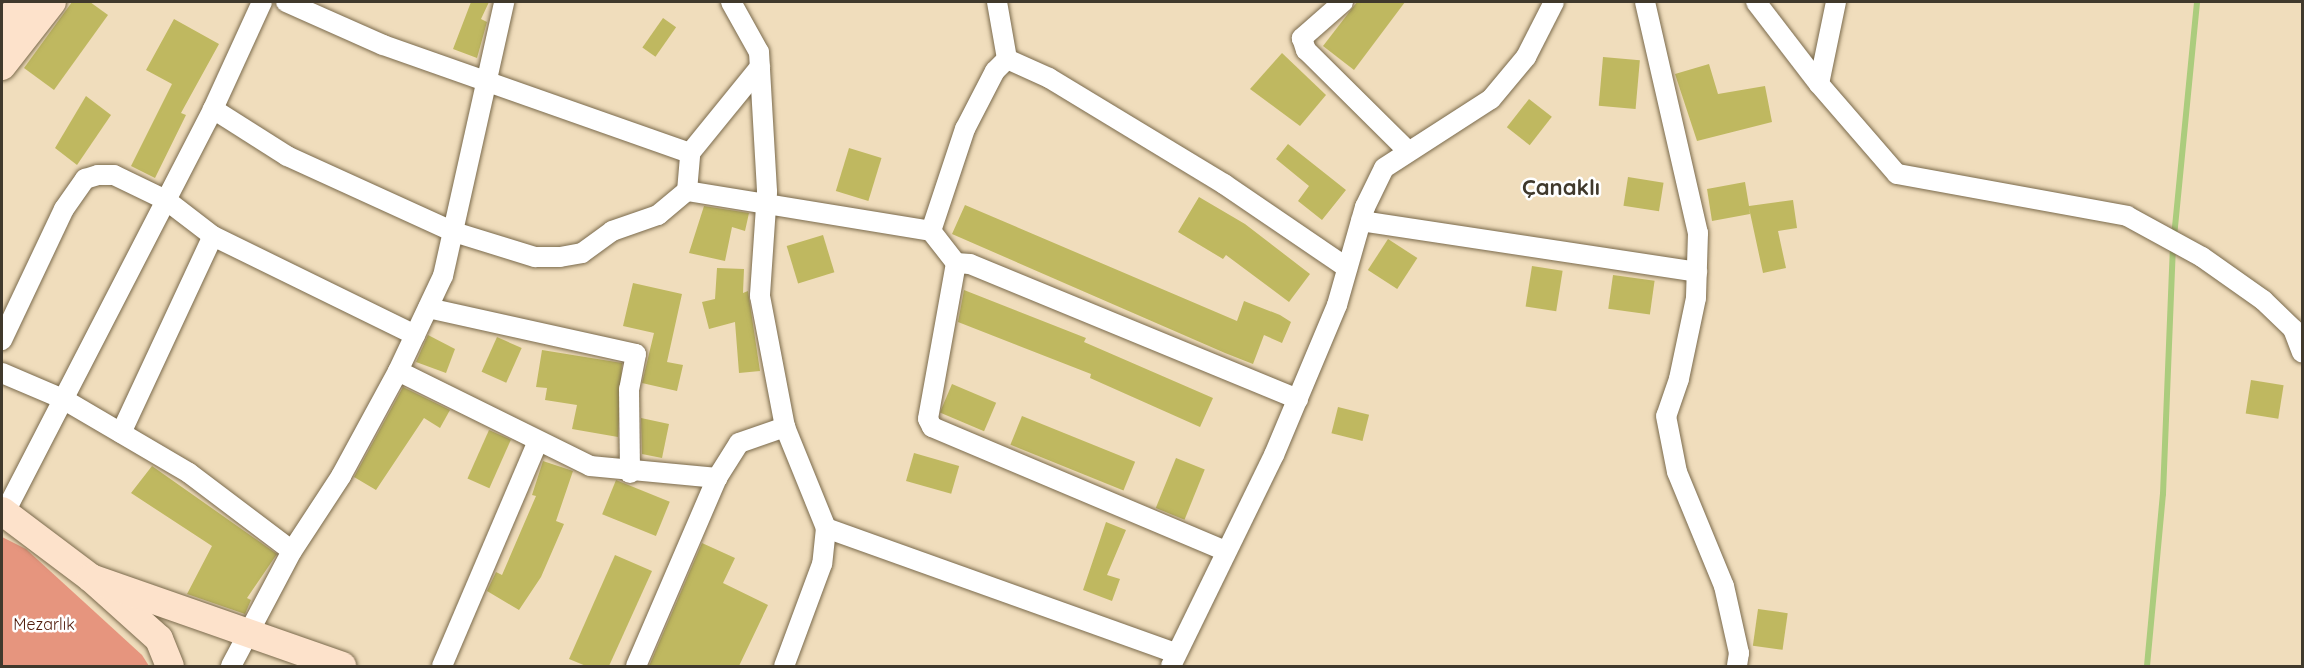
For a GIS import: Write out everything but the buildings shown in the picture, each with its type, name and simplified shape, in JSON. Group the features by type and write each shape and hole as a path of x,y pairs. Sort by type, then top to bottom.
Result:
{"street":[{"path":"2,28 22,2"},
{"path":"2,66 52,2"},
{"path":"170,666 159,639 91,578 2,514 213,109 262,2"},
{"path":"286,2 383,45 690,153"},
{"path":"231,666 292,551 341,476 398,371 428,308 454,232 484,82 504,2"},
{"path":"730,2 759,52 767,205 760,296 785,428 826,528 822,564 784,666"},
{"path":"931,231 965,129 1007,59 997,2"},
{"path":"1343,2 1302,38 1306,50 1408,151"},
{"path":"826,528 1173,660 1298,399 1347,268 1361,221 1384,168 1491,99 1526,57 1554,2"},
{"path":"1645,2 1698,233 1697,272 1679,379 1666,417 1677,472 1724,586 1739,653 1737,666"},
{"path":"1756,2 1819,84 1897,174 2127,216 2202,257 2263,300 2294,329 2302,352"},
{"path":"1819,84 1836,2"},
{"path":"1007,59 1049,78 1224,184 1347,268"},
{"path":"213,109 286,156 454,232 534,257 582,253 612,231 658,215 687,191 690,153 760,67"},
{"path":"2,340 64,208 84,179 114,175 166,200 213,236 415,335"},
{"path":"687,191 931,231 956,263 970,264 1298,399"},
{"path":"1361,221 1697,272"},
{"path":"121,433 213,236"},
{"path":"956,263 928,419 932,427 1226,551"},
{"path":"428,308 636,354 629,389 630,473"},
{"path":"398,371 537,443 590,466 630,473 717,478"},
{"path":"2,373 63,399 189,473 292,551"},
{"path":"636,666 717,478 739,443 785,428"},
{"path":"442,666 537,443"},
{"path":"91,578 342,666"}],"green space":[{"name":"Mezarlık","path":"2,537 26,549 142,655 149,666 2,666"}],"waterway":[{"path":"2174,237 2197,2"},
{"path":"2147,666 2163,494 2173,247"}],"district":[{"name":"Çanaklı","path":"1561,188"}]}
